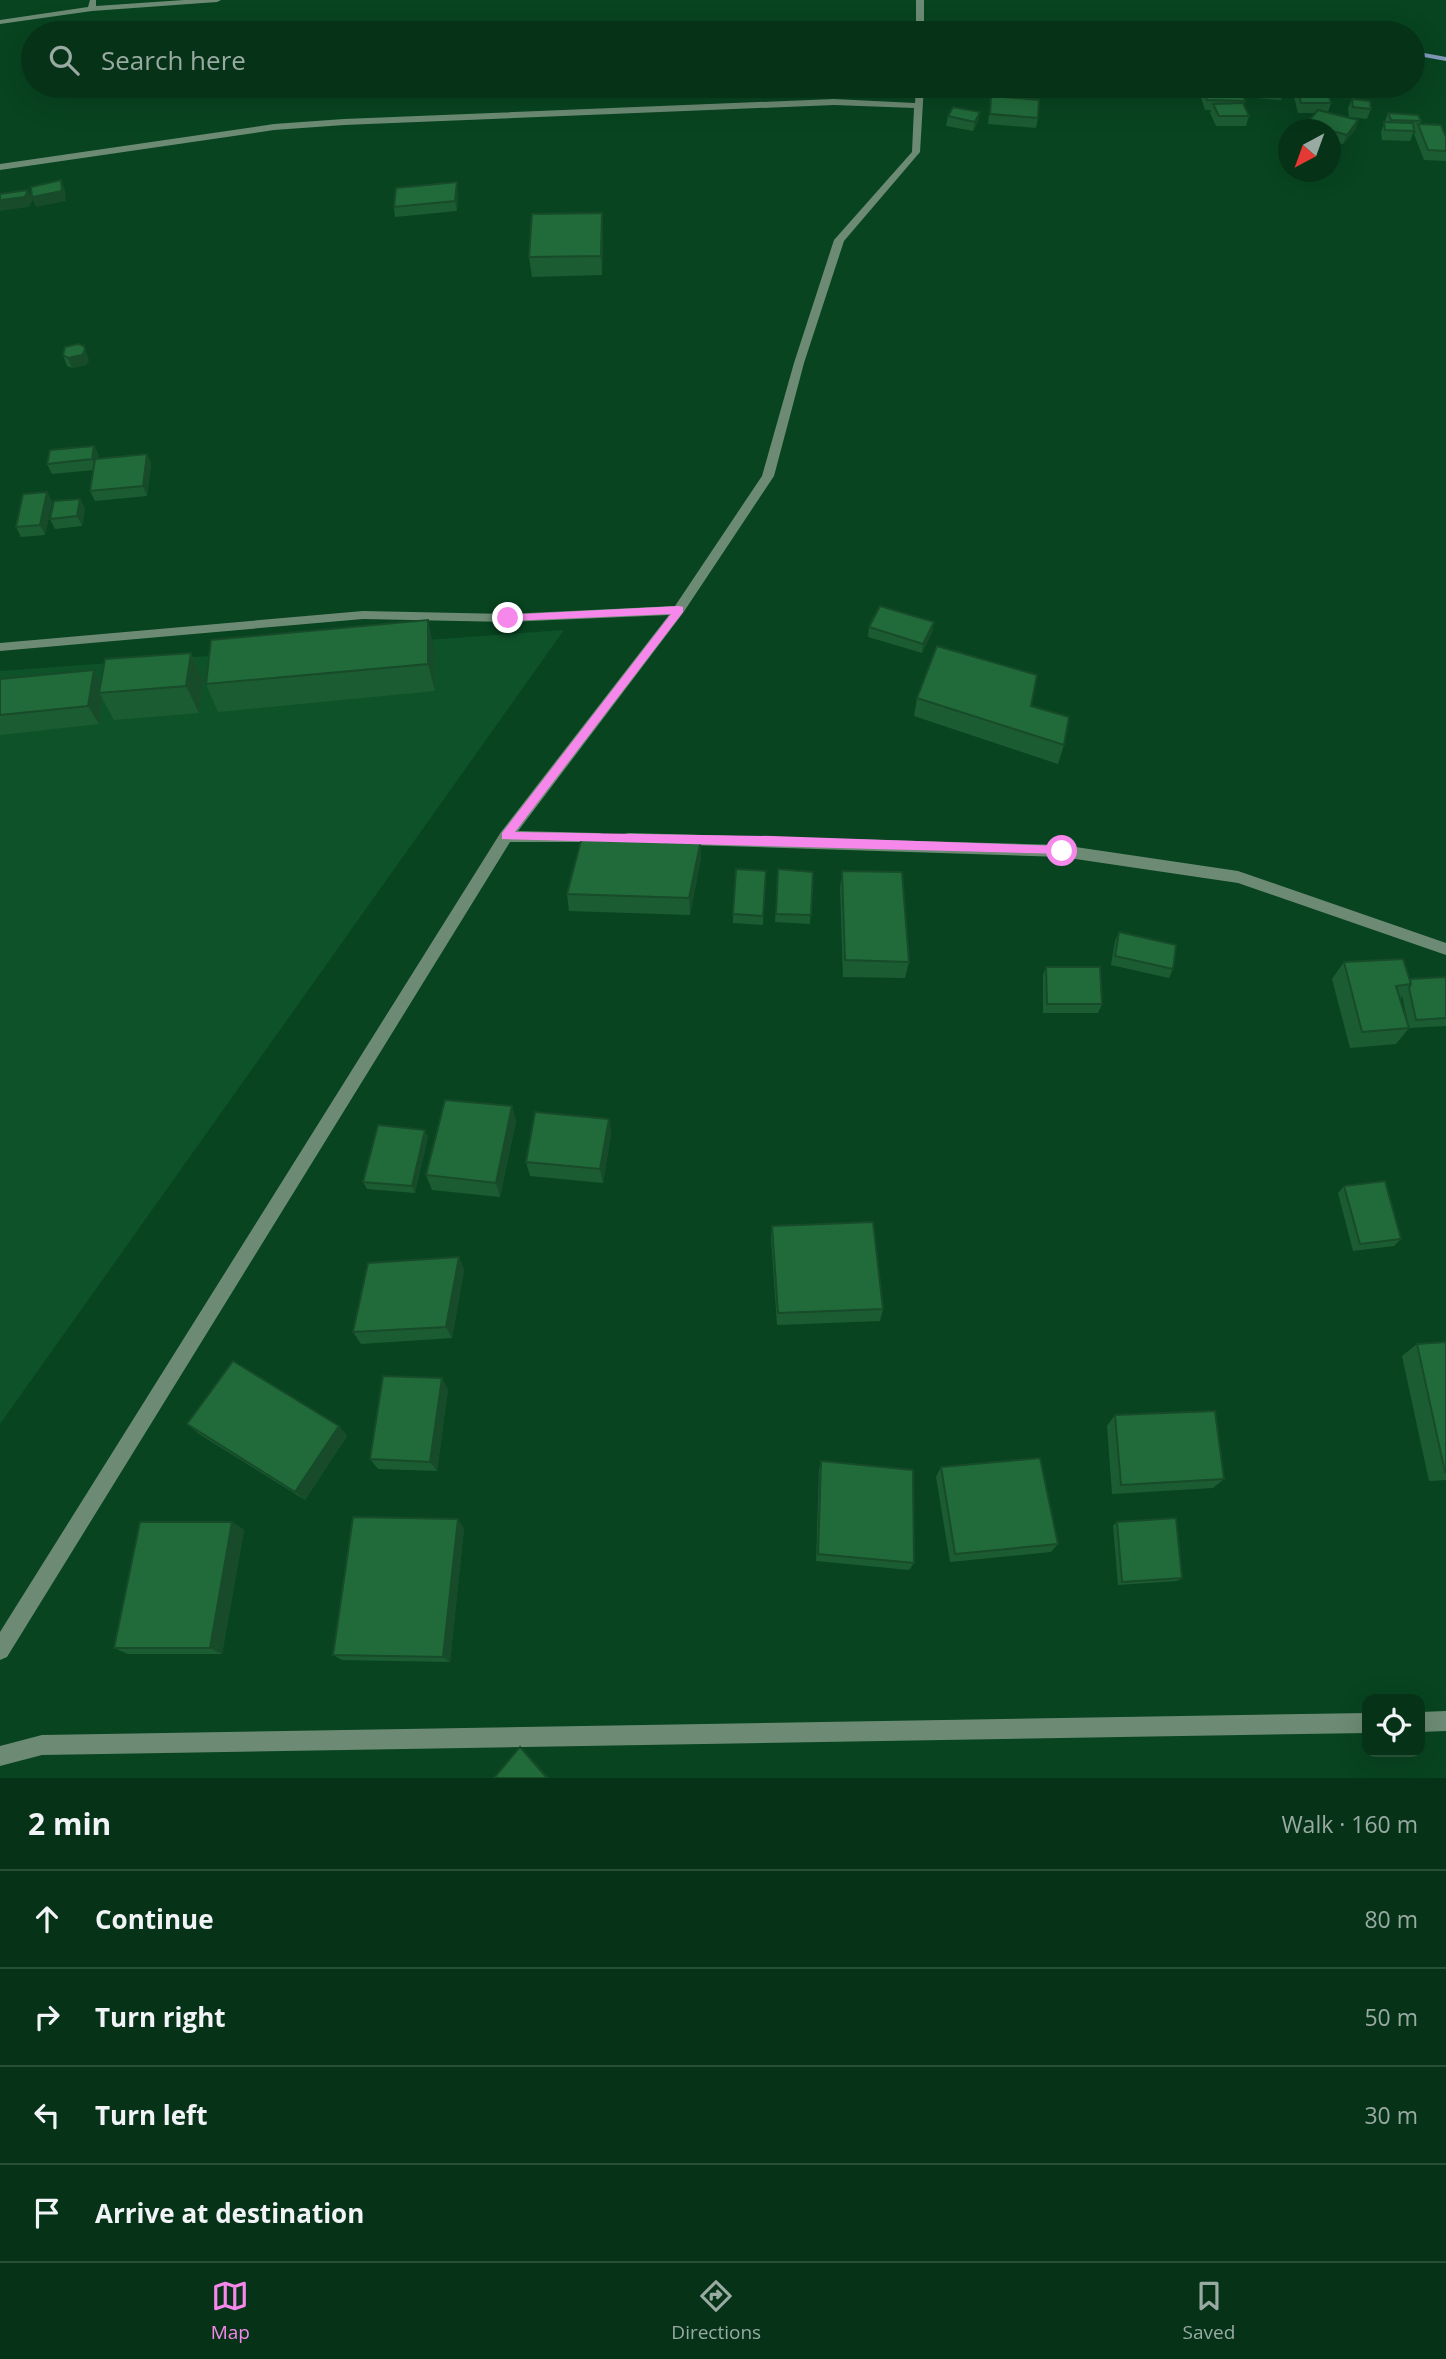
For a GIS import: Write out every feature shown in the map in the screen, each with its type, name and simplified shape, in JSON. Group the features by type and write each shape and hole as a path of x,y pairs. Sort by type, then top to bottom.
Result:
{"street":[{"path":"0,22 92,5 217,0"},
{"path":"920,0 920,21"},
{"path":"0,1650 506,836 679,610 768,476 799,363 839,240 916,152 920,98"},
{"path":"0,167 274,127 344,122 834,102 920,106"},
{"path":"0,647 363,615 508,618 679,610"},
{"path":"506,836 772,841 1062,851 1238,877 1446,948"},
{"path":"1425,1722 1446,1721"},
{"path":"0,1756 42,1745 1362,1723"}],"shaded area":[{"path":"564,630 0,1424 0,671"}],"building":[{"path":"991,98 1039,100 1038,118 990,114"},
{"path":"1244,98 1245,101 1207,100"},
{"path":"1300,98 1330,98 1331,103 1301,103"},
{"path":"1352,99 1370,101 1371,109 1353,107"},
{"path":"1243,103 1249,116 1219,116 1213,104"},
{"path":"953,107 980,112 975,122 948,116"},
{"path":"1318,110 1358,120 1347,135 1341,133 1341,119 1310,119"},
{"path":"1388,113 1418,115 1421,121 1391,120"},
{"path":"1384,122 1413,123 1414,131 1385,130"},
{"path":"1418,124 1441,125 1446,137 1446,151 1428,150"},
{"path":"61,180 62,191 32,197 31,187"},
{"path":"457,182 455,201 394,207 396,188"},
{"path":"28,190 25,197 0,200 0,194"},
{"path":"602,213 601,256 529,257 532,214"},
{"path":"78,344 84,346 82,355 68,358 63,355 65,347"},
{"path":"94,446 92,459 47,464 50,450"},
{"path":"147,454 143,486 90,491 95,459"},
{"path":"47,492 40,525 16,527 23,494"},
{"path":"80,499 77,516 50,519 54,501"},
{"path":"880,606 934,622 923,644 869,627"},
{"path":"428,620 428,664 206,684 211,640"},
{"path":"937,646 1037,675 1031,706 1069,717 1064,745 917,698"},
{"path":"191,653 186,686 99,693 105,659"},
{"path":"94,670 88,706 0,715 0,679"},
{"path":"582,837 701,840 689,898 567,894"},
{"path":"736,869 766,871 763,916 733,914"},
{"path":"778,869 813,872 811,915 776,914"},
{"path":"842,871 902,872 909,962 845,960"},
{"path":"1119,932 1176,945 1173,969 1115,956"},
{"path":"1403,959 1411,984 1396,986 1409,1028 1362,1032 1344,962"},
{"path":"1046,967 1100,967 1102,1004 1047,1004"},
{"path":"1446,977 1446,1018 1416,1020 1409,988 1410,979"},
{"path":"445,1100 512,1106 496,1183 426,1175"},
{"path":"535,1112 609,1119 600,1169 526,1162"},
{"path":"378,1125 425,1130 412,1186 363,1182"},
{"path":"1385,1181 1401,1239 1360,1244 1344,1186"},
{"path":"873,1222 883,1309 778,1313 772,1226"},
{"path":"459,1257 446,1327 353,1332 368,1263"},
{"path":"1446,1342 1446,1472 1445,1472 1417,1344"},
{"path":"233,1361 339,1426 295,1492 187,1424"},
{"path":"383,1376 442,1378 430,1462 370,1459"},
{"path":"1215,1411 1224,1479 1121,1485 1115,1415"},
{"path":"1040,1458 1058,1544 955,1554 941,1467"},
{"path":"821,1461 913,1470 914,1563 818,1554"},
{"path":"353,1517 458,1519 443,1657 333,1655"},
{"path":"1176,1518 1182,1578 1122,1582 1117,1522"},
{"path":"140,1522 232,1522 210,1648 114,1648"},
{"path":"520,1747 547,1778 494,1778"}],"waterway":[{"path":"1425,55 1446,59"}],"route":[{"path":"508,618 679,610 506,836 772,841 1062,851"}]}
